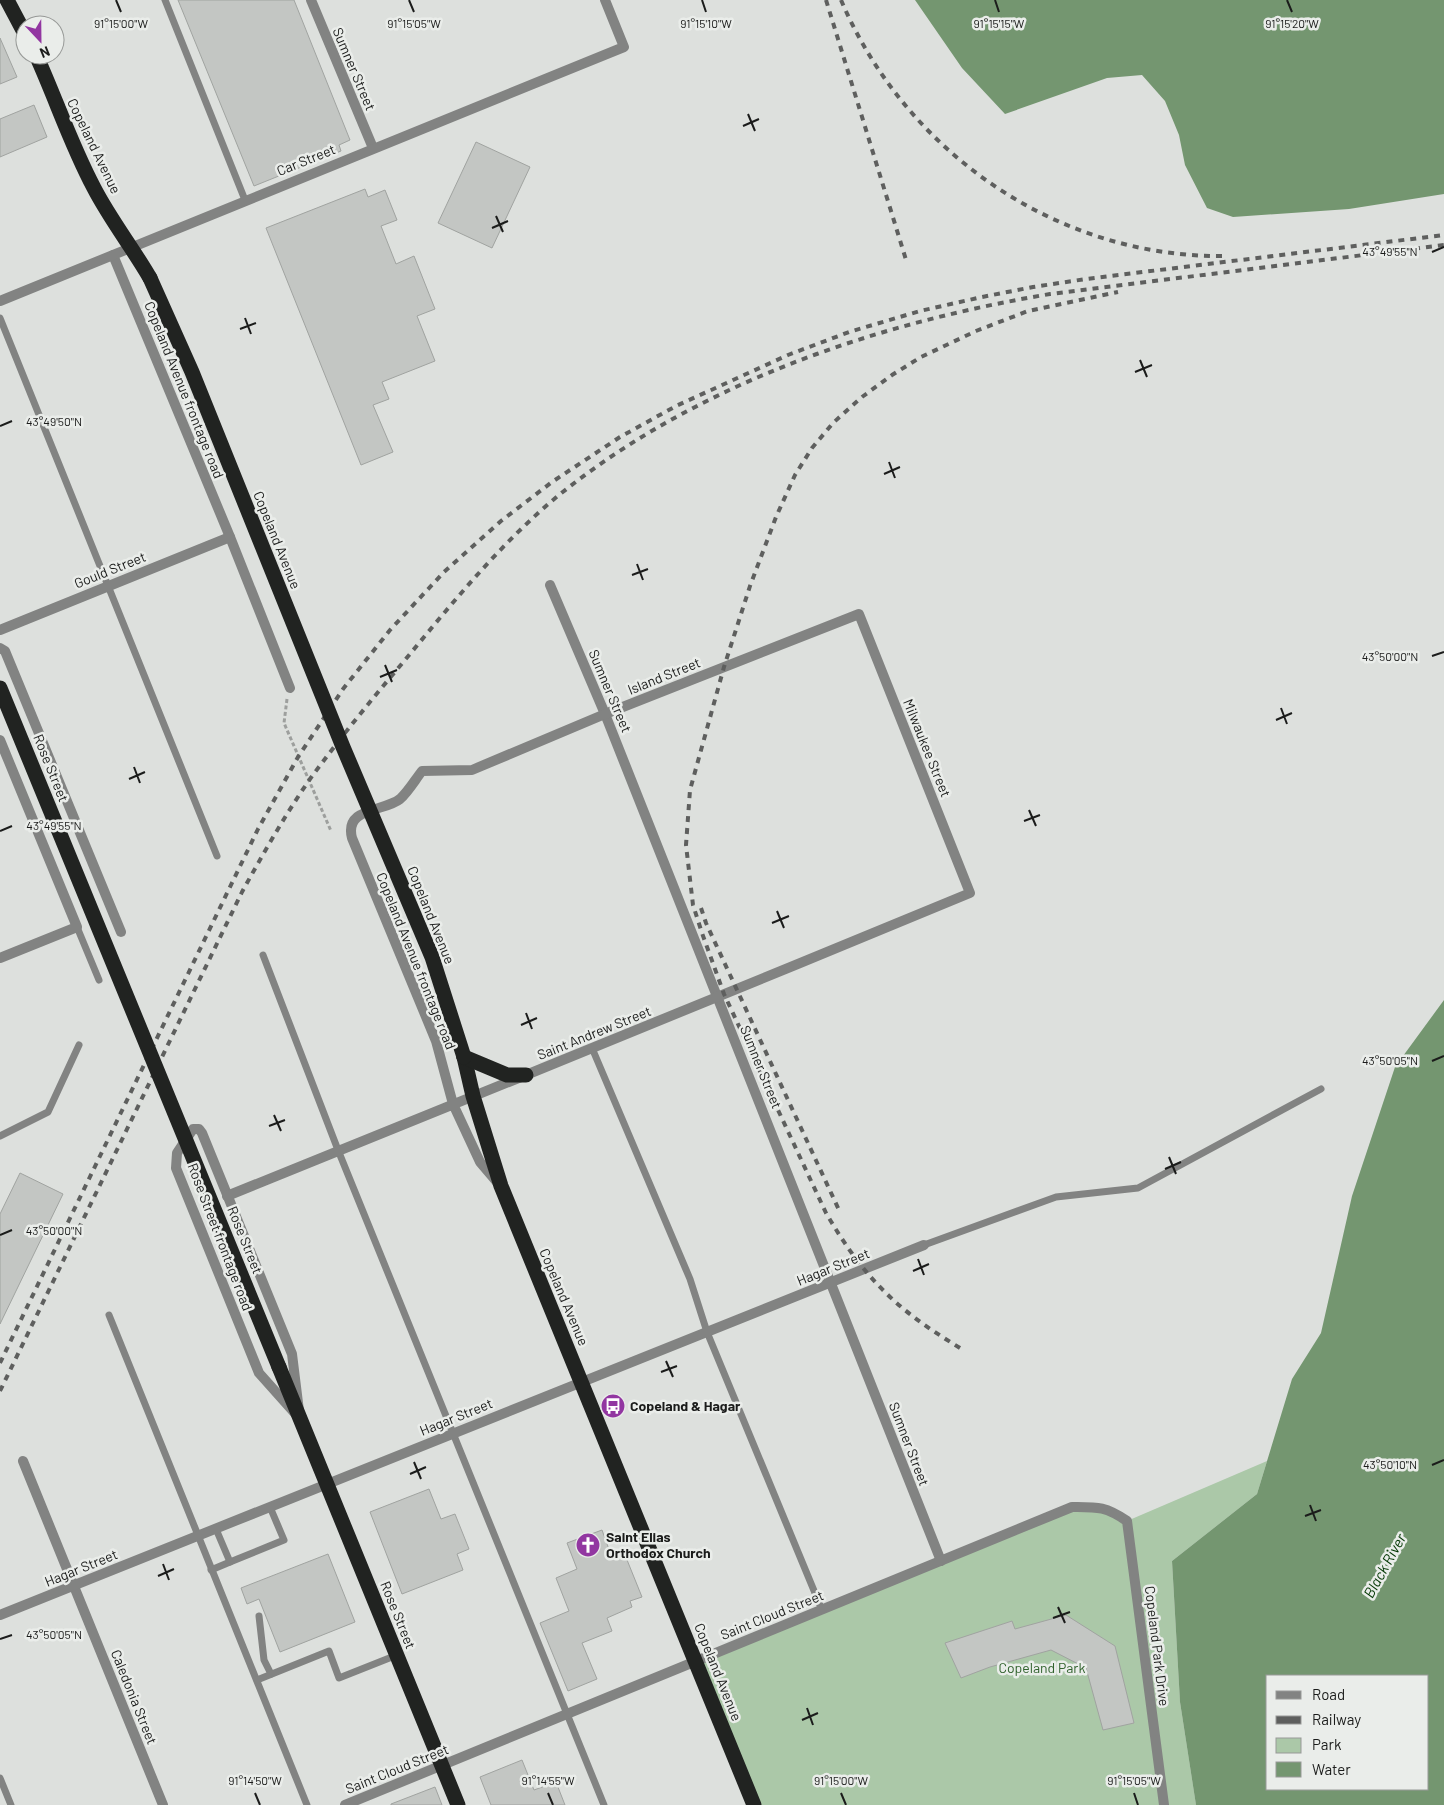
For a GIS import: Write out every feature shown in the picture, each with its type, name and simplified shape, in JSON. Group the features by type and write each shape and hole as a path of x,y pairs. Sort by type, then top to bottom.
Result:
{"highway":[{"path":"7,0 15,15"},
{"name":"Copeland Avenue","path":"40,65 65,126 94,188 132,246 150,278 192,372 340,738 432,957 464,1057 473,1096 501,1186 754,1805"},
{"name":"Rose Street","path":"0,688 458,1805"},
{"path":"464,1057 507,1075 526,1075"}],"street":[{"name":"Sumner Street","path":"311,0 373,148"},
{"name":"Car Street","path":"0,301 624,47 605,0"},
{"name":"Copeland Avenue frontage road","path":"113,255 230,537 290,688"},
{"name":"Gould Street","path":"0,630 230,537"},
{"name":"Sumner Street","path":"550,585 605,714 941,1561"},
{"name":"Island Street","path":"422,771 472,770 605,714 859,614"},
{"name":"Milwaukee Street","path":"859,614 970,893"},
{"path":"0,648 6,651 121,932"},
{"path":"0,740 78,927 0,958"},
{"name":"Copeland Avenue frontage road","path":"422,771 400,799 359,815 350,829 436,1040 453,1104 480,1162 501,1186"},
{"name":"Saint Andrew Street","path":"227,1196 970,893"},
{"name":"Rose Street frontage road","path":"227,1196 202,1133 199,1129 193,1129 177,1153 176,1168 259,1374 300,1419"},
{"path":"227,1196 292,1354 300,1419"},
{"name":"Hagar Street","path":"0,1615 924,1245"},
{"name":"Caledonia Street","path":"23,1461 163,1805"},
{"name":"Saint Cloud Street","path":"345,1805 1072,1508 1100,1507"},
{"name":"Copeland Park Drive","path":"1100,1507 1115,1513 1126,1521 1164,1805"}],"lane":[{"path":"165,0 245,200"},
{"path":"0,318 217,856"},
{"path":"78,927 99,980"},
{"path":"263,955 338,1150 604,1805"},
{"path":"0,1136 48,1112 79,1045"},
{"path":"592,1048 690,1280 707,1332 822,1610"},
{"path":"924,1245 1056,1198 1138,1188 1320,1089"},
{"path":"109,1315 307,1805"},
{"path":"211,1570 284,1540 270,1507"},
{"path":"216,1529 230,1562"},
{"path":"260,1616 264,1660 271,1674"},
{"path":"257,1680 329,1651 339,1678 397,1655"},
{"path":"0,1778 11,1805"}],"path":[{"path":"290,688 286,702 284,724 332,831"}],"green space":[{"name":"Copeland Park","path":"1267,1461 1257,1494 1172,1561 1180,1702 1196,1805 754,1805 696,1661 1072,1507 1100,1507 1127,1521"}],"water":[{"path":"915,0 1444,0 1444,194 1349,209 1233,217 1207,208 1185,165 1179,135 1165,101 1142,75 1107,78 1005,114 962,68"},
{"name":"Black River","path":"1444,1000 1444,1805 1196,1805 1180,1702 1172,1561 1257,1494 1292,1379 1321,1333 1352,1196 1395,1067"}],"building":[{"path":"178,0 294,0 350,140 339,145 341,151 254,186"},
{"path":"0,38 17,77 0,84"},
{"path":"34,105 47,137 0,157 0,119"},
{"path":"476,142 530,167 492,248 438,223"},
{"path":"365,189 368,197 385,190 397,220 381,226 396,264 414,256 435,309 417,316 435,361 382,382 389,399 373,405 393,452 361,465 266,228"},
{"path":"20,1173 63,1194 0,1324 0,1214"},
{"path":"429,1489 441,1519 455,1514 469,1549 457,1554 463,1570 402,1594 370,1512"},
{"path":"602,1530 611,1555 623,1550 642,1597 630,1601 632,1607 607,1618 612,1631 582,1643 597,1679 568,1691 540,1623 569,1611 556,1578 577,1569 567,1543"},
{"path":"328,1554 355,1622 280,1652 259,1599 247,1604 241,1588"},
{"path":"1066,1615 1115,1646 1134,1723 1103,1730 1086,1668 1051,1650 990,1667 961,1678 945,1643 1012,1621 1015,1629"},
{"path":"522,1760 534,1790 556,1782 565,1805 491,1805 480,1777"},
{"path":"435,1787 442,1805 391,1805 391,1804"}],"railway":[{"path":"826,0 907,263"},
{"path":"841,0 869,55 905,105 947,149 995,186 1047,216 1104,238 1163,252 1225,256"},
{"path":"0,1363 258,829 298,757 343,689 390,630 444,572 501,521 552,482 620,437 676,406 788,355 849,332 920,311 1033,287 1444,235"},
{"path":"0,1391 242,892 292,806 310,779 380,689 460,595 497,553 559,495 613,455 670,420 730,390 792,363 855,341 920,322 985,306 1050,294 1444,245"},
{"path":"960,1348 903,1309 886,1293 853,1255 826,1213 724,994 702,933 693,905 686,845 690,790 724,667 750,586 776,517 795,475 812,448 833,423 862,397 892,375 921,357 976,331 1028,311 1118,292"},
{"path":"701,908 706,923 839,1210"}],"place":[{"name":"Copeland & Hagar","path":"613,1406"},
{"name":"Saint Elias Orthodox Church","path":"588,1545"}]}
